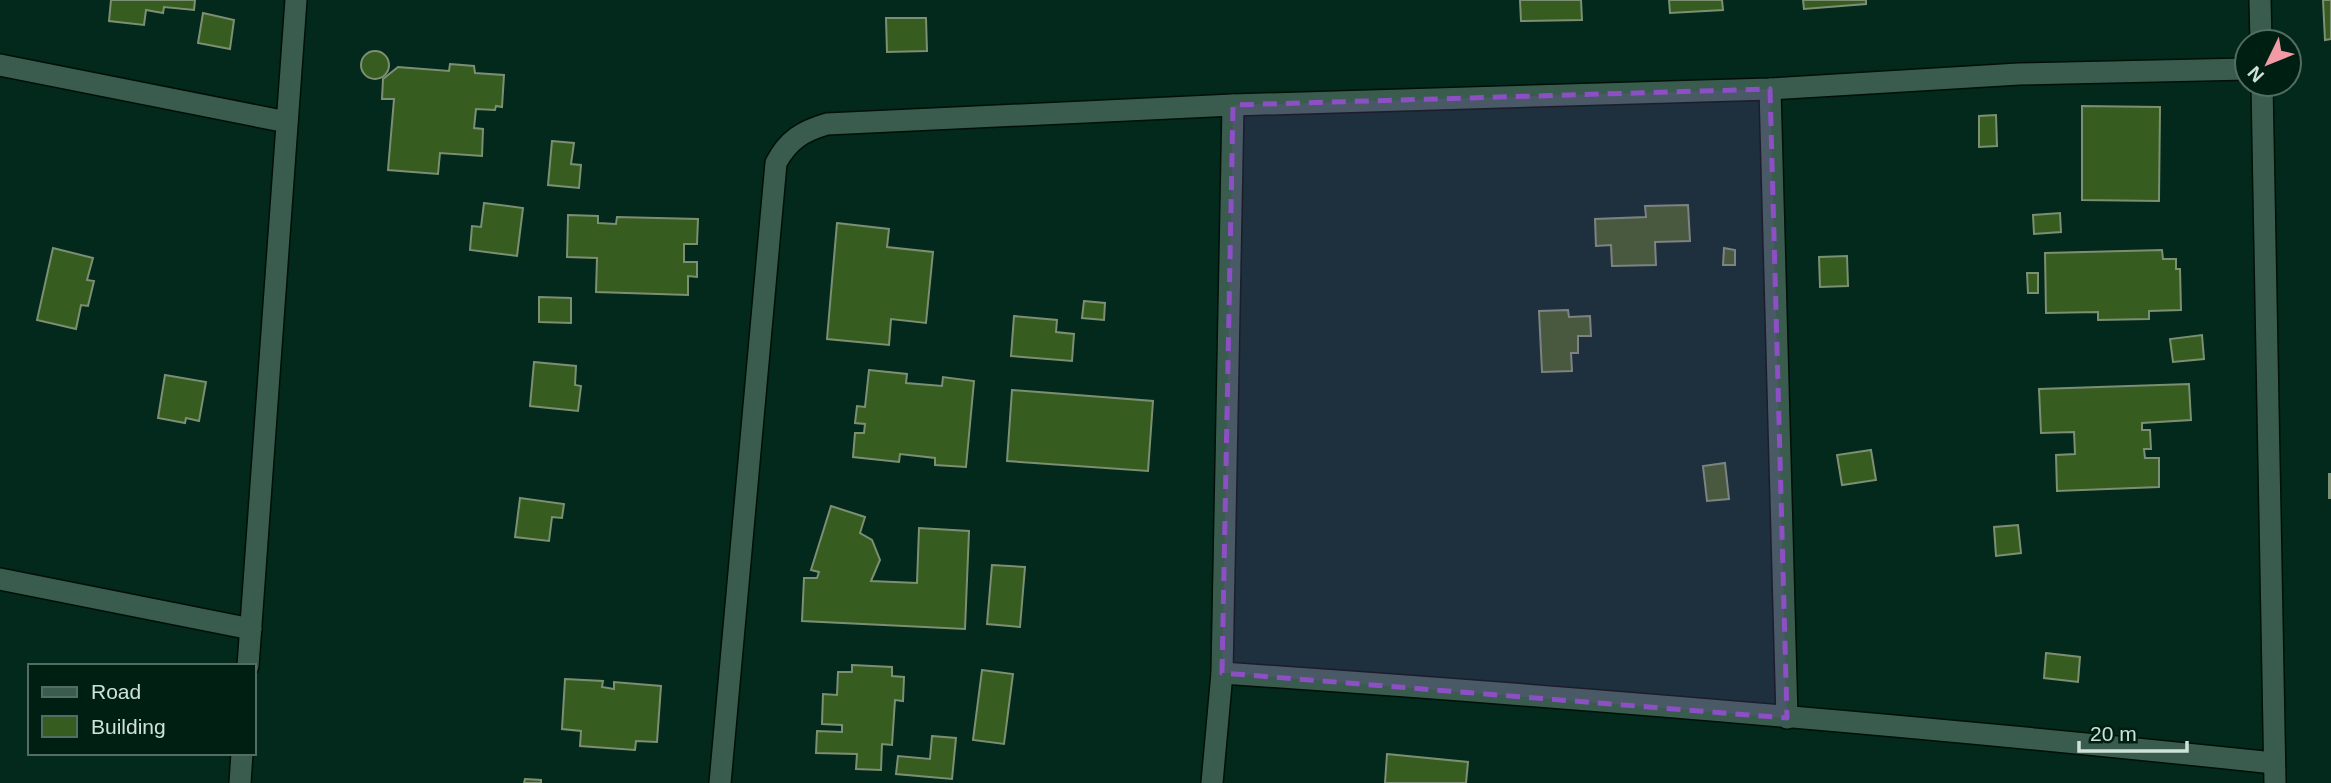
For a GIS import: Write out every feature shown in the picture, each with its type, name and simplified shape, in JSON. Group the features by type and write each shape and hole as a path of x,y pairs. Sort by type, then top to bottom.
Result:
{"street":[{"path":"248,664 296,0"},
{"path":"2260,0 2261,28"},
{"path":"0,65 287,122"},
{"path":"720,783 753,389 776,163 782,151 806,130 827,124 1233,105 1769,89 2019,74 2233,69"},
{"path":"1769,89 1787,718"},
{"path":"1222,673 1496,692 2045,739 2274,773 2262,98"},
{"path":"1212,783 1222,673 1233,105"},
{"path":"0,579 251,629"},
{"path":"240,783 242,755"}],"highlighted area":[{"path":"1770,89 1787,718 1222,673 1233,105"}],"building":[{"path":"111,0 195,0 194,10 164,7 163,13 146,10 144,25 109,21"},
{"path":"1520,0 1581,0 1582,20 1521,21"},
{"path":"1669,0 1722,0 1723,10 1670,13"},
{"path":"1803,0 1866,0 1866,4 1804,9"},
{"path":"2323,0 2331,0 2331,39 2325,40"},
{"path":"203,13 234,20 230,49 198,43"},
{"path":"886,18 926,18 927,51 887,52"},
{"path":"375,51 385,55 389,65 385,75 375,79 365,75 361,65 365,55"},
{"path":"450,64 474,66 475,73 504,75 502,107 496,106 495,110 476,109 474,128 483,129 482,156 440,153 438,174 388,170 394,99 382,99 383,79 398,67 449,71"},
{"path":"2082,106 2160,107 2159,201 2082,200"},
{"path":"1996,115 1997,146 1979,147 1979,116"},
{"path":"552,141 574,143 571,164 581,165 579,188 548,185"},
{"path":"484,203 523,208 517,256 470,250 472,226 481,227"},
{"path":"1688,205 1690,241 1655,242 1656,265 1612,266 1611,245 1596,246 1595,219 1646,217 1645,206"},
{"path":"2060,213 2061,232 2034,234 2033,215"},
{"path":"568,215 598,216 598,223 616,224 617,217 698,219 697,244 684,244 684,262 697,262 697,277 688,276 688,295 596,292 597,258 567,257"},
{"path":"837,223 889,229 887,247 933,252 926,323 891,319 889,345 827,339"},
{"path":"53,248 93,258 87,280 94,281 88,306 81,305 76,329 37,320"},
{"path":"1724,248 1735,250 1735,265 1723,265"},
{"path":"2162,250 2163,259 2176,259 2176,269 2180,269 2181,310 2149,311 2149,319 2098,320 2098,312 2046,313 2045,253"},
{"path":"1847,256 1848,286 1820,287 1819,257"},
{"path":"2027,273 2038,273 2038,293 2028,293"},
{"path":"539,297 571,298 571,323 539,322"},
{"path":"1084,301 1105,303 1104,320 1082,318"},
{"path":"1568,310 1569,317 1590,316 1591,336 1578,336 1578,353 1571,353 1572,371 1542,372 1539,311"},
{"path":"1014,316 1057,320 1056,332 1074,334 1072,361 1011,356"},
{"path":"2202,335 2204,359 2173,362 2170,339"},
{"path":"534,362 576,366 575,385 581,386 578,411 530,406"},
{"path":"869,370 907,374 906,383 942,386 943,377 974,381 966,467 935,465 935,458 900,454 899,462 853,457 855,433 864,433 865,424 855,423 857,406 865,407"},
{"path":"165,375 206,382 199,421 186,418 185,423 158,418"},
{"path":"2189,384 2191,420 2142,423 2142,430 2150,430 2151,449 2144,449 2145,458 2159,458 2159,487 2057,491 2056,455 2075,454 2074,432 2041,433 2039,389"},
{"path":"1012,390 1153,401 1148,471 1007,461"},
{"path":"1871,450 1876,480 1842,485 1837,455"},
{"path":"1725,463 1729,499 1707,501 1703,466"},
{"path":"2331,474 2331,498 2329,498"},
{"path":"520,498 564,504 562,518 552,517 549,541 515,537"},
{"path":"831,506 865,517 860,533 872,540 880,560 871,581 917,583 919,528 969,531 965,629 802,621 804,578 817,578 819,572 811,570"},
{"path":"2018,525 2021,553 1996,556 1994,527"},
{"path":"992,565 1025,567 1020,627 987,624"},
{"path":"2046,653 2080,657 2078,682 2044,678"},
{"path":"852,665 892,667 892,676 904,677 903,701 895,700 892,745 882,744 881,770 856,769 857,754 816,753 817,731 842,732 842,725 822,724 823,694 837,695 838,672 852,672"},
{"path":"982,670 1013,674 1004,744 973,740"},
{"path":"565,679 603,681 602,687 614,689 614,682 661,686 657,742 636,741 635,750 580,746 581,731 562,729"},
{"path":"932,736 956,738 952,779 896,774 898,756 930,759"},
{"path":"1387,754 1468,762 1466,783 1385,783"},
{"path":"525,779 541,780 541,783 524,783"}]}
